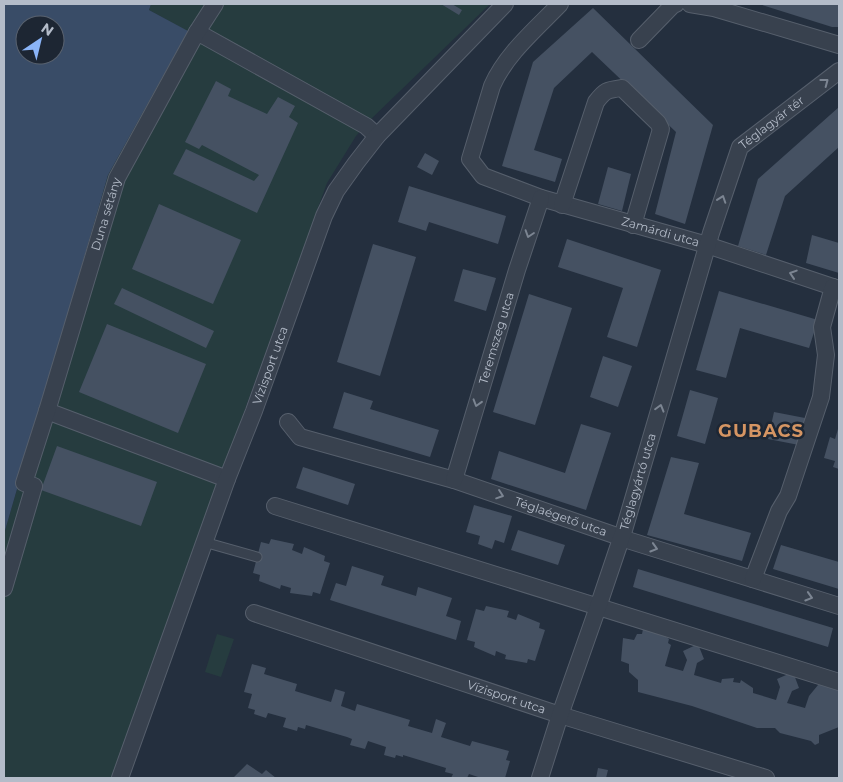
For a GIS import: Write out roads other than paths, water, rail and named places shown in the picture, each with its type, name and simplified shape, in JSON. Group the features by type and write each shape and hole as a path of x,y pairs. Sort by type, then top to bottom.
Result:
{"street":[{"name":"Duna sétány","path":"4,588 34,486 24,483 117,178 197,32 215,4"},
{"name":"Vízisport utca","path":"120,778 204,542 324,216 336,191 377,136 505,4"},
{"name":"Zamárdi utca","path":"560,4 506,61 494,80 470,159 483,176 562,205 707,245 836,288"},
{"path":"638,40 673,4 676,4"},
{"path":"690,4 714,8 839,45"},
{"path":"197,32 366,126 377,136"},
{"name":"Téglagyár tér","path":"707,245 740,147 839,71"},
{"path":"562,205 596,102 604,92 622,88 658,122 661,129 633,225"},
{"name":"Teremszeg utca","path":"454,480 517,270 541,198"},
{"name":"Téglagyártó utca","path":"540,778 621,538 707,245"},
{"path":"753,579 779,511 788,496 821,397 826,355 822,327 836,288"},
{"path":"47,411 228,479"},
{"name":"Téglaégető utca","path":"288,422 300,437 454,480 621,538 839,606"},
{"path":"275,506 839,682"},
{"name":"Vízisport utca","path":"254,613 560,715"},
{"path":"560,715 766,778"}],"lane":[{"path":"204,542 257,557"}],"water":[{"path":"4,4 151,4 149,10 188,31 108,175 4,534"}],"district":[{"name":"GUBACS","path":"761,431"}]}
